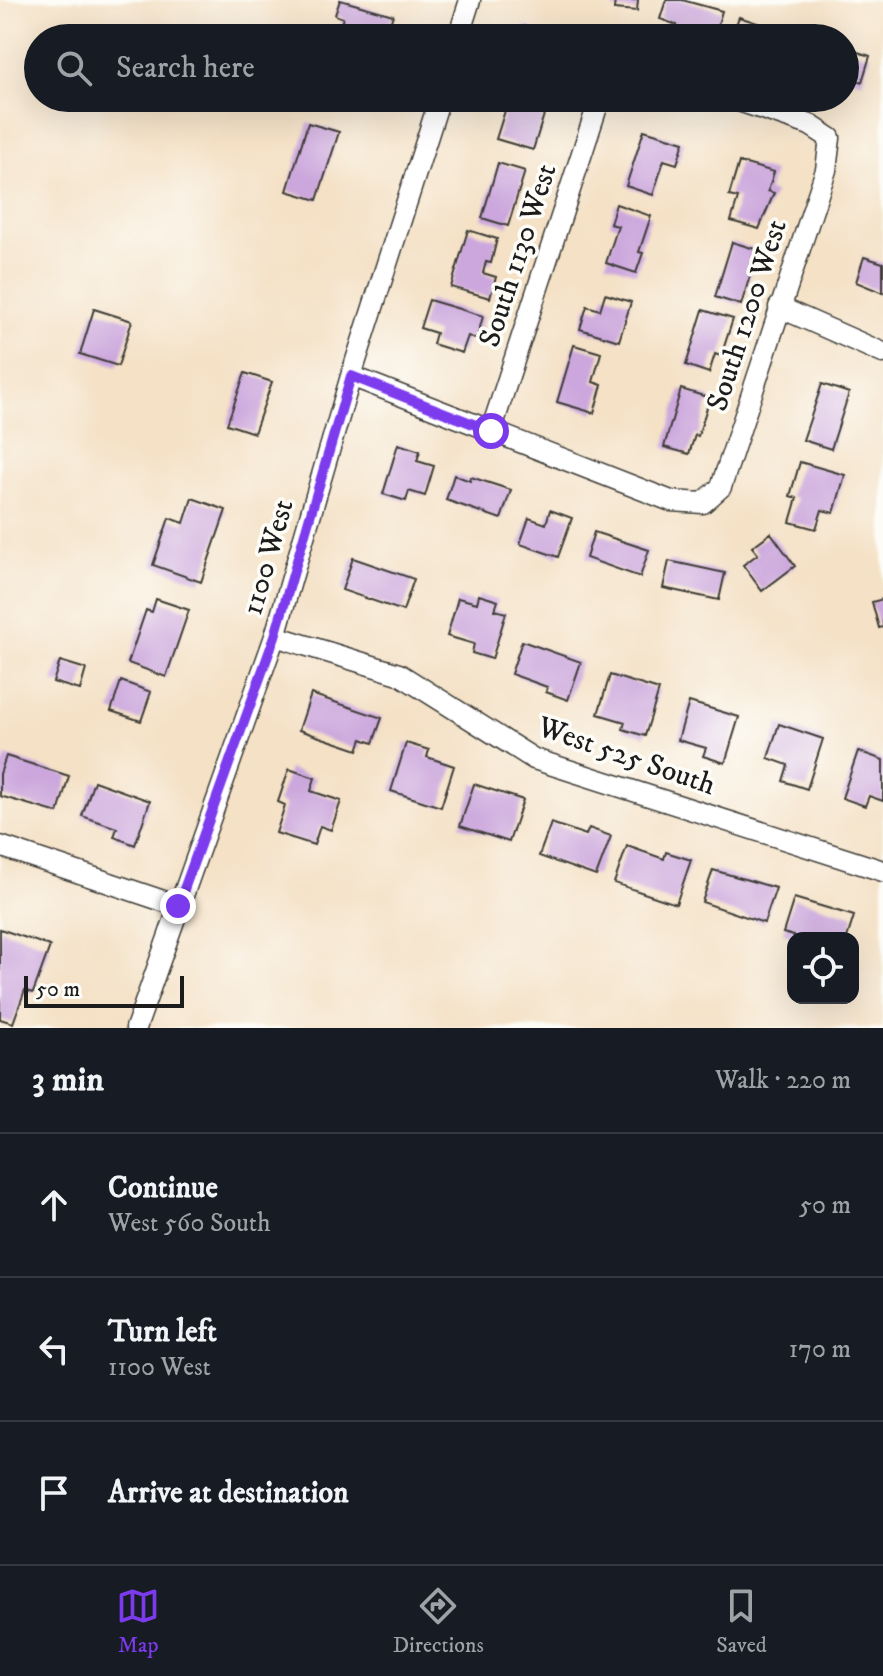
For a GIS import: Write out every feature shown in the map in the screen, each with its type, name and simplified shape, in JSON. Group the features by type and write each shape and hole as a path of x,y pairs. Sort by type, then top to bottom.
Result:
{"street":[{"path":"462,24 470,0"},
{"name":"1100 West","path":"136,1028 275,636 351,376 436,112"},
{"name":"South 1130 West","path":"491,431 595,112"},
{"name":"South 1200 West","path":"491,431 671,501 703,503 721,487 826,170 830,138 810,125 771,112"},
{"path":"779,307 883,353"},
{"path":"351,376 491,431"},
{"name":"West 525 South","path":"275,636 399,674 534,759 883,871"},
{"path":"0,846 178,906"}],"building":[{"path":"340,0 393,15 390,24 341,24 343,18 335,15"},
{"path":"615,0 638,0 637,11 614,9"},
{"path":"666,0 682,0 722,11 718,24 674,24 660,19"},
{"path":"739,17 760,24 736,24"},
{"path":"859,52 870,56 862,82 859,81"},
{"path":"505,112 545,112 533,150 496,139"},
{"path":"308,123 339,132 317,200 287,191"},
{"path":"644,130 684,142 677,164 664,160 653,195 626,186"},
{"path":"739,162 774,172 768,191 774,193 759,229 731,221 738,198 729,196"},
{"path":"498,163 525,171 508,226 482,218"},
{"path":"616,204 651,216 639,252 643,253 636,273 606,263 618,226 610,224"},
{"path":"468,230 497,239 491,263 486,262 483,273 496,277 490,298 451,287"},
{"path":"732,242 758,250 741,305 715,297"},
{"path":"864,257 883,263 883,293 856,282"},
{"path":"605,294 631,302 619,341 580,329 587,306 600,310"},
{"path":"429,300 483,316 477,339 468,336 462,353 433,344 436,333 420,328"},
{"path":"94,309 132,321 118,366 80,354"},
{"path":"703,310 733,319 721,356 715,354 709,373 686,365"},
{"path":"574,345 601,353 593,382 602,385 594,413 557,402"},
{"path":"245,373 272,382 254,433 227,424"},
{"path":"822,384 849,393 831,449 803,440"},
{"path":"681,389 710,398 689,454 664,447"},
{"path":"398,444 420,451 417,461 434,466 425,496 409,491 406,501 383,494"},
{"path":"800,462 845,475 834,513 822,510 816,529 790,522 797,498 790,496"},
{"path":"454,475 511,490 501,519 446,500"},
{"path":"192,498 226,510 201,582 153,565 169,518 184,523"},
{"path":"550,510 572,518 558,557 520,544 529,518 546,524"},
{"path":"594,532 649,550 640,577 586,558"},
{"path":"771,533 795,566 762,591 743,565 758,554 752,547"},
{"path":"353,558 414,579 403,611 342,590"},
{"path":"669,561 725,573 719,600 663,588"},
{"path":"479,595 498,601 495,610 506,613 492,659 472,653 474,644 447,636 458,598 477,603"},
{"path":"156,599 189,610 166,677 128,663 146,610 152,612"},
{"path":"883,599 883,627 879,628 872,602"},
{"path":"522,641 581,662 568,700 546,692 547,687 511,674"},
{"path":"60,661 86,669 80,690 53,682"},
{"path":"610,675 659,690 645,736 623,729 625,722 598,714"},
{"path":"121,681 151,692 141,721 111,711"},
{"path":"311,694 382,718 373,743 362,739 358,750 299,730"},
{"path":"689,702 739,717 725,763 703,756 706,748 678,740"},
{"path":"779,724 823,739 807,789 783,781 788,765 768,758"},
{"path":"406,743 429,750 427,757 454,766 441,807 391,791"},
{"path":"858,751 883,760 883,801 869,796 865,806 842,798"},
{"path":"6,756 69,776 58,813 0,796 0,774"},
{"path":"289,769 315,778 311,791 341,801 331,830 320,826 314,845 276,833 285,805 278,802"},
{"path":"94,781 150,801 135,845 114,837 117,828 82,816"},
{"path":"474,784 523,800 509,842 460,826"},
{"path":"551,823 586,835 589,828 611,836 596,876 539,856"},
{"path":"627,846 664,859 666,852 691,860 676,904 614,883"},
{"path":"713,870 776,888 764,923 702,902"},
{"path":"794,898 854,916 849,932 783,933"},
{"path":"0,929 50,946 33,993 25,990 13,1023 0,1019"}],"route":[{"path":"178,906 275,636 351,376 491,431"}]}
